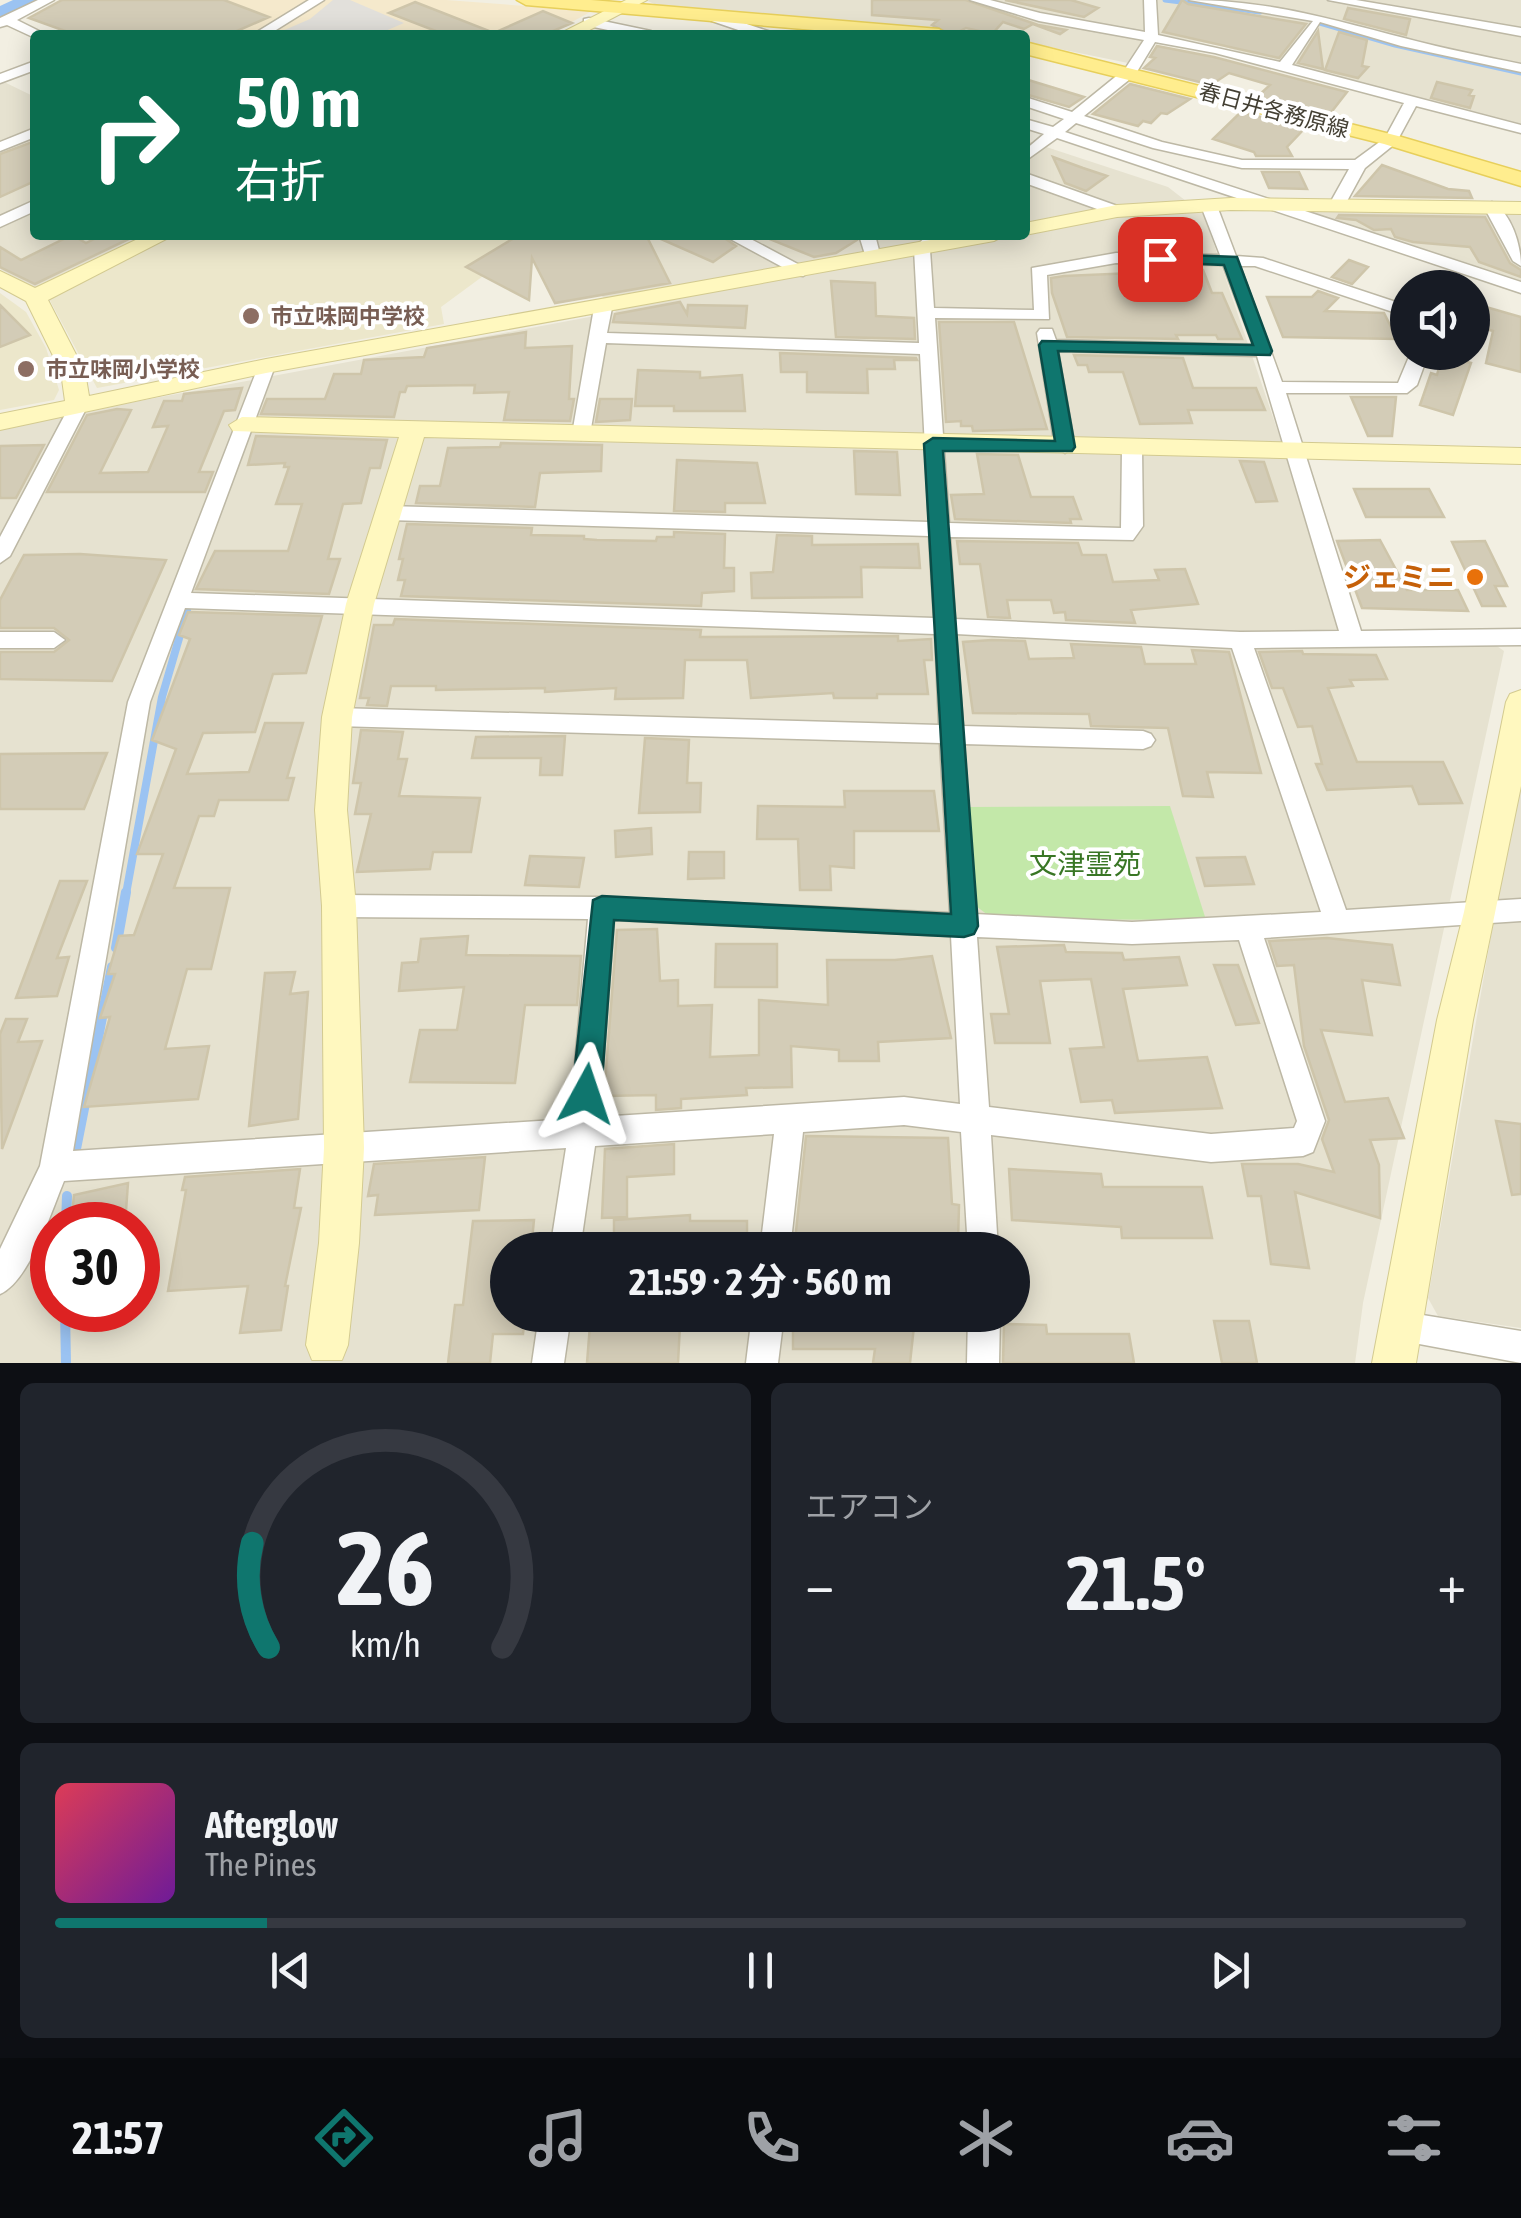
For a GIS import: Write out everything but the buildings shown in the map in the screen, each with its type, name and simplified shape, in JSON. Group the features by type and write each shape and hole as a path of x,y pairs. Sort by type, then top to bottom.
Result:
{"main road":[{"path":"526,0 634,2 710,16 879,30"},
{"name":"春日井各務原線","path":"1030,49 1391,140 1521,179"}],"street":[{"path":"3,21 48,0"},
{"path":"267,30 318,0"},
{"path":"976,0 1039,17 1284,66 1521,129"},
{"path":"1030,154 1130,72 1152,37 1150,0"},
{"path":"1195,0 1318,21 1521,68"},
{"path":"1284,66 1333,0 1521,32"},
{"path":"575,30 634,2"},
{"path":"710,16 751,30"},
{"path":"3,21 30,31"},
{"path":"590,22 628,30"},
{"path":"0,79 30,67"},
{"path":"1338,203 1360,166 1391,140 1412,102"},
{"path":"1030,103 1158,144 1242,164 1360,166"},
{"path":"1030,125 1521,288"},
{"path":"0,147 30,134"},
{"path":"1030,180 1118,211"},
{"path":"1030,228 1118,211 1257,203 1521,208"},
{"path":"1209,206 1264,351 1353,640"},
{"path":"1492,206 1521,261"},
{"path":"0,222 30,208"},
{"path":"36,296 153,240"},
{"path":"741,240 803,270"},
{"path":"868,240 873,258"},
{"path":"0,422 266,366 873,258 929,242 927,313 933,444 942,530 982,1232"},
{"path":"1065,447 1035,276 1043,270 1116,258 1265,262 1390,306"},
{"path":"0,278 36,296 74,372 78,407 2,550"},
{"path":"581,434 603,308"},
{"path":"927,313 1043,315"},
{"path":"598,338 928,349"},
{"path":"1048,345 1264,351"},
{"path":"0,1278 26,1234 55,1167 139,702 266,366"},
{"path":"1274,387 1401,389 1408,385 1413,370"},
{"path":"242,425 1521,456"},
{"path":"326,1345 339,1243 344,1148 339,906 331,810 337,717 360,604 414,430"},
{"path":"388,513 1126,535 1133,526 1132,448"},
{"path":"176,600 1240,640 1521,637"},
{"path":"0,640 54,640"},
{"path":"1240,640 1338,924"},
{"path":"1521,702 1481,912 1455,1020 1396,1345 1521,1347"},
{"path":"337,717 1144,740"},
{"path":"339,906 602,908 1132,933 1338,924 1521,910"},
{"path":"568,1232 583,1132 602,908"},
{"path":"55,1167 904,1111 1211,1148 1304,1142 1311,1121 1248,928"},
{"path":"777,1232 790,1118"},
{"path":"548,1363 553,1332"},
{"path":"762,1363 766,1332"},
{"path":"983,1363 984,1332"}],"shaded area":[{"path":"178,0 446,0 592,11 557,30 107,30"},
{"path":"333,0 350,0 404,23 388,30 285,30 310,19"},
{"path":"645,0 1521,0 1521,126 1284,66 1222,46 1145,32 1138,65 1030,43 1030,30 929,30 657,5"},
{"path":"0,80 30,95 30,240 139,240 36,290 0,269"},
{"path":"1030,142 1168,187 1204,215 1351,646 1494,644 1504,651 1363,1303 1355,1363 0,1363 0,427 616,312 553,241 1030,240"},
{"path":"1294,210 1521,213 1521,286 1490,276 1490,270 1473,270"},
{"name":"市立味岡中学校","path":"165,240 532,240 441,307 444,324 97,388 48,297"},
{"name":"市立味岡小学校","path":"0,293 26,312 46,348 59,390 54,400 0,410"},
{"path":"1521,763 1521,1328 1438,1316 1428,1298"}],"green space":[{"name":"文津霊苑","path":"1170,806 1206,920 993,919 972,903 965,807"}],"waterway":[{"path":"0,16 33,0"},
{"path":"1165,0 1260,12"},
{"path":"1313,21 1395,45 1521,73"},
{"path":"126,894 162,697 187,611"},
{"path":"116,948 126,892"},
{"path":"74,1159 112,967"},
{"path":"67,1196 67,1202"},
{"path":"65,1332 66,1363"}],"place":[{"name":"市立味岡中学校","path":"251,316"},
{"name":"市立味岡小学校","path":"26,369"},
{"name":"ジェミニ","path":"1475,577"}],"route":[{"path":"586,1094 602,908 964,926 942,530 933,444 1065,447 1048,345 1264,351 1231,260 1160,259"}]}
